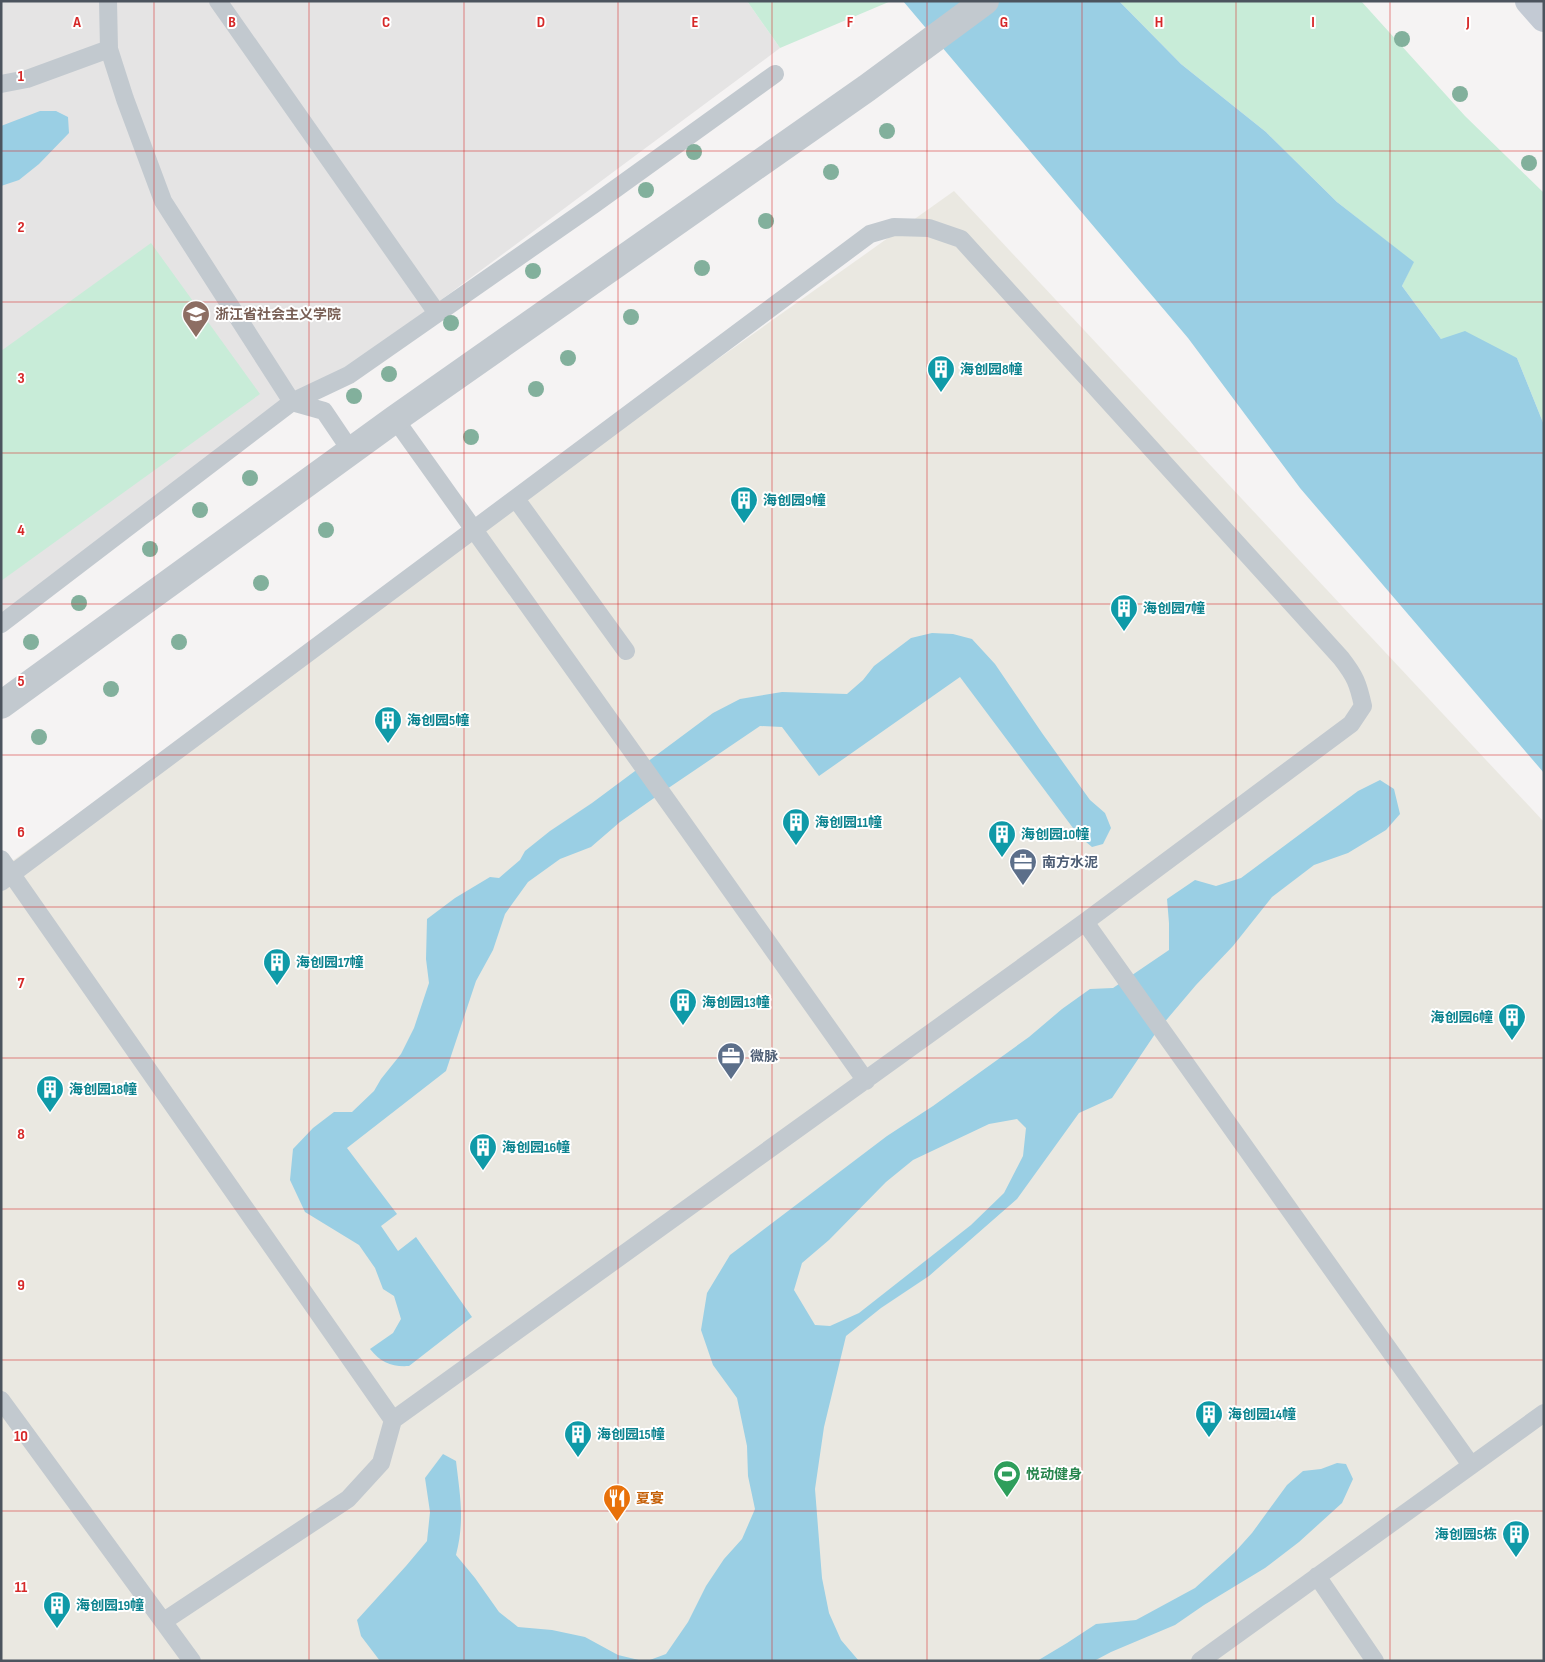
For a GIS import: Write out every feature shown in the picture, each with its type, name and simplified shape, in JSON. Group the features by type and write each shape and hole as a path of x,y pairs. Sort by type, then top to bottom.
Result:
{"street":[{"path":"1,705 351,451 867,88 985,1"},
{"path":"1529,1 1544,18"}],"lane":[{"path":"218,1 437,313"},
{"path":"113,2 109,49 125,99 163,201 292,402 324,411 351,451"},
{"path":"1,84 27,79 109,49"},
{"path":"1,624 292,402 349,375 601,199 775,74"},
{"path":"7,878 870,234 894,227 929,228 961,239 1341,658 1355,676 1359,687 1363,706 1351,724 1086,922 394,1420 382,1463 348,1500 164,1621"},
{"path":"395,420 680,817 866,1081"},
{"path":"516,499 626,651"},
{"path":"1,859 7,878 394,1420"},
{"path":"1086,922 1471,1465"},
{"path":"1,1400 192,1661"},
{"path":"1200,1661 1544,1413"},
{"path":"1317,1576 1375,1661"}],"shaded area":[{"name":"浙江省社会主义学院","path":"1,1 747,1 780,48 1,627"},
{"path":"954,191 1544,822 1544,1661 1,1661 1,869"}],"green space":[{"path":"747,1 891,1 780,48"},
{"path":"1119,1 1361,1 1465,116 1544,193 1544,425 1517,358 1441,339 1402,286 1413,262 1337,202 1266,132 1181,64"},
{"path":"151,243 260,394 1,581 1,351"}],"water":[{"path":"903,1 1119,1 1181,64 1266,132 1337,202 1414,262 1402,286 1441,339 1465,331 1517,358 1544,425 1544,773 1300,488 1188,338"},
{"path":"40,111 56,111 68,117 69,133 39,164 19,180 1,186 1,126"},
{"path":"932,633 953,634 972,639 995,664 1090,800 1105,813 1111,828 1103,844 1092,847 1079,836 960,677 819,776 782,727 760,726 620,822 591,847 560,859 528,882 505,914 493,950 476,981 446,1071 347,1148 397,1214 381,1226 398,1251 416,1237 472,1317 409,1366 392,1365 378,1358 370,1349 393,1333 401,1319 394,1296 383,1289 375,1268 359,1245 305,1212 290,1180 293,1149 313,1128 334,1112 352,1112 374,1091 401,1054 414,1028 429,983 426,959 427,919 455,898 490,877 499,878 520,860 525,851 550,831 592,803 713,713 740,699 782,692 847,694 863,680 874,666 911,638"},
{"path":"1380,780 1394,789 1400,814 1386,830 1348,853 1314,865 1272,897 1233,946 1196,985 1157,1031 1112,1098 1079,1113 1017,1199 929,1276 881,1308 846,1336 824,1427 815,1489 822,1578 829,1613 841,1640 859,1661 647,1661 666,1654 688,1622 706,1586 724,1559 742,1539 755,1509 748,1476 747,1446 737,1398 713,1365 701,1330 707,1293 730,1255 887,1136 933,1106 1029,1037 1062,1009 1090,989 1113,988 1169,950 1167,899 1195,880 1216,886 1241,878 1358,791","holes":["1017,1119 1026,1128 1023,1156 1004,1193 971,1225 859,1313 830,1326 815,1325 794,1290 802,1263 829,1240 886,1182 913,1160 989,1124"]},
{"path":"443,1454 456,1461 461,1519 456,1555 499,1612 518,1627 552,1630 585,1637 618,1655 643,1661 380,1661 361,1636 357,1620 427,1541 430,1512 425,1478"},
{"path":"1337,1463 1346,1464 1353,1479 1342,1503 1299,1542 1265,1568 1175,1625 1094,1661 1037,1661 1096,1624 1136,1620 1195,1588 1234,1553 1252,1533 1287,1485 1303,1471 1321,1469"}],"place":[{"name":"浙江省社会主义学院","path":"196,338"},
{"name":"海创园8幢","path":"941,393"},
{"name":"海创园9幢","path":"744,524"},
{"name":"海创园7幢","path":"1124,632"},
{"name":"海创园5幢","path":"388,744"},
{"name":"海创园11幢","path":"796,846"},
{"name":"海创园10幢","path":"1002,858"},
{"name":"南方水泥","path":"1023,886"},
{"name":"海创园17幢","path":"277,986"},
{"name":"海创园13幢","path":"683,1026"},
{"name":"海创园6幢","path":"1512,1041"},
{"name":"微脉","path":"731,1080"},
{"name":"海创园18幢","path":"50,1113"},
{"name":"海创园16幢","path":"483,1171"},
{"name":"海创园14幢","path":"1209,1438"},
{"name":"海创园15幢","path":"578,1458"},
{"name":"悦动健身","path":"1007,1498"},
{"name":"夏宴","path":"617,1522"},
{"name":"海创园5栋","path":"1516,1558"},
{"name":"海创园19幢","path":"57,1629"}]}
